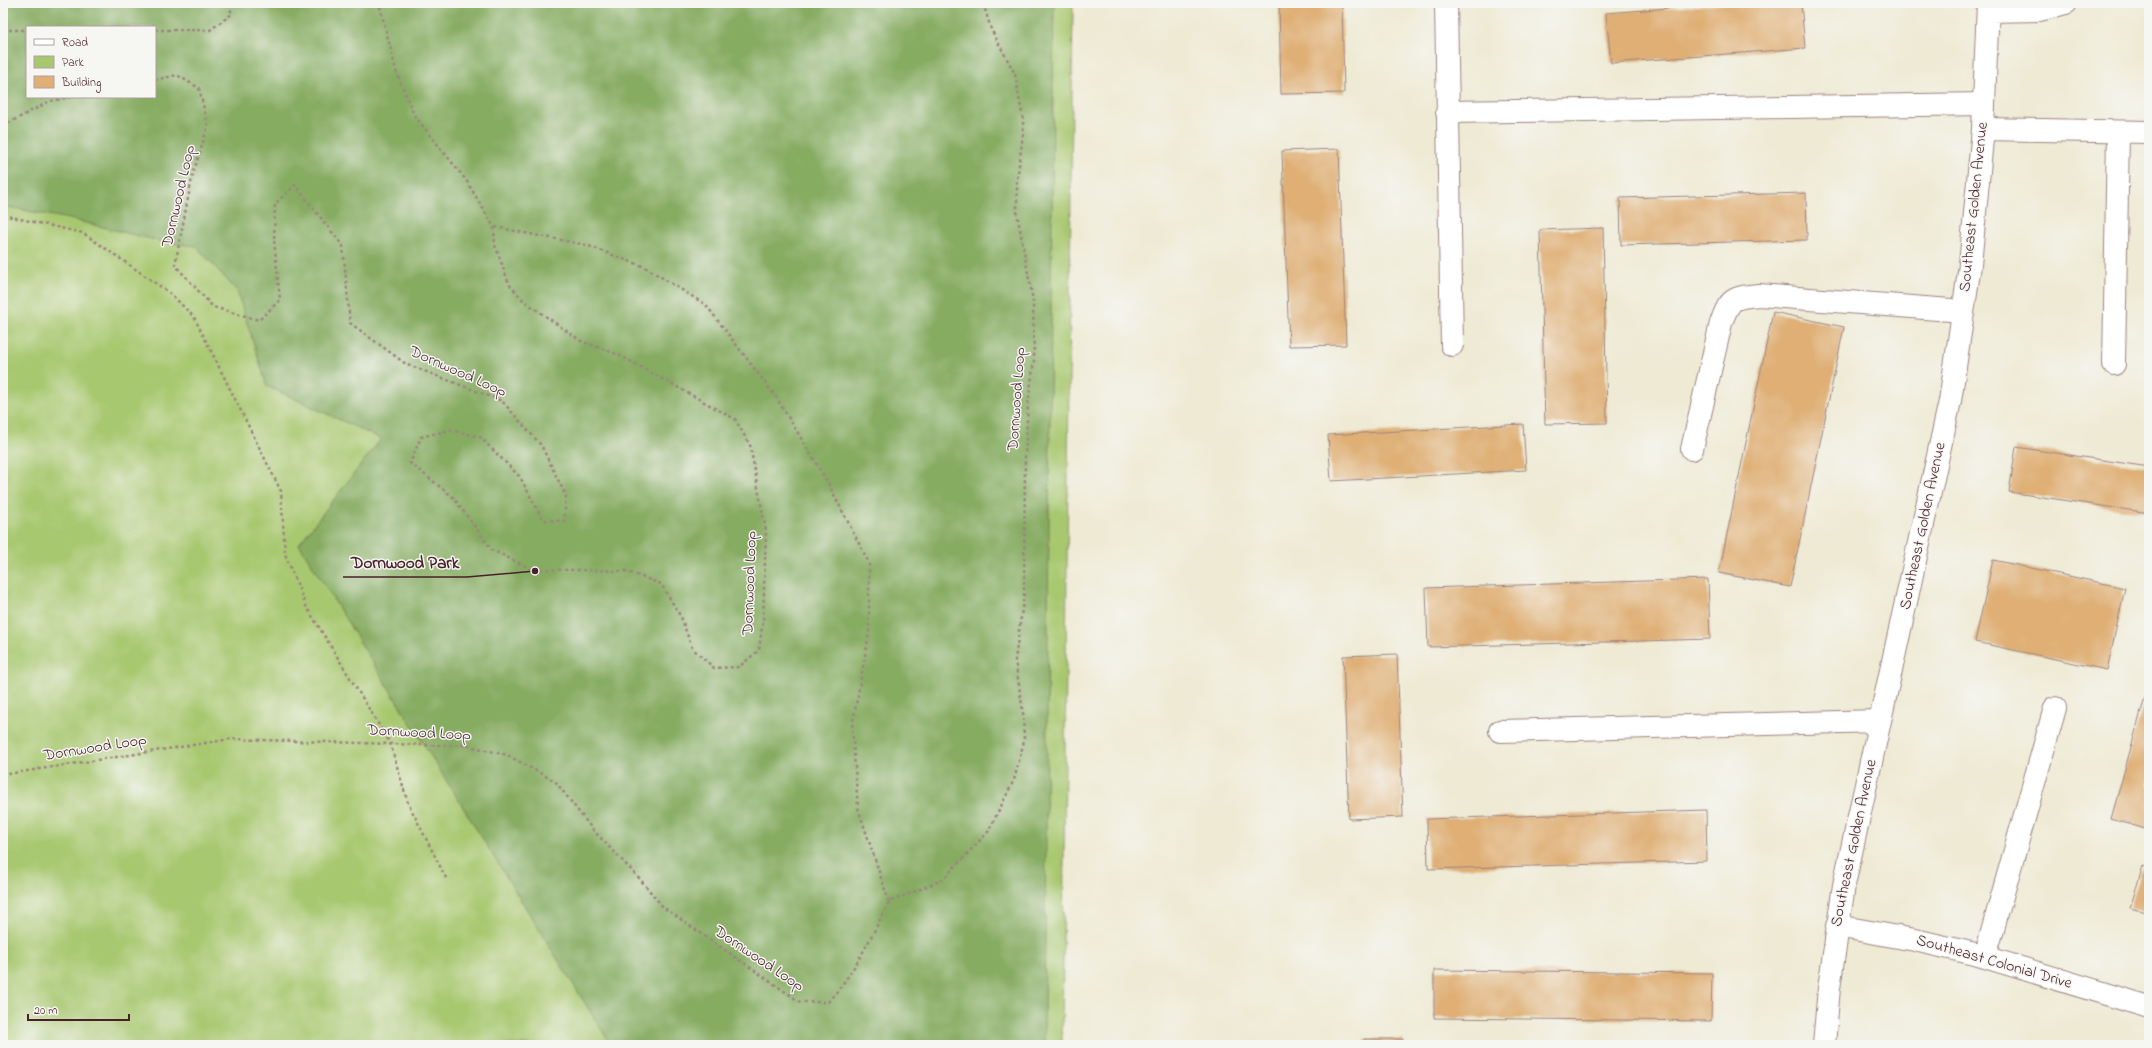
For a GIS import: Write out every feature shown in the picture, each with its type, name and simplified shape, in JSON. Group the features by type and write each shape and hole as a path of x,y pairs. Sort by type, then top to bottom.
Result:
{"street":[{"path":"1446,3 1452,345"},
{"path":"1988,7 2040,10 2066,3"},
{"name":"Southeast Golden Avenue","path":"1824,1045 1837,926 1844,885 1950,401 1970,265 1983,130 1988,7"},
{"path":"1447,112 1984,104"},
{"path":"1983,130 2149,132"},
{"path":"2114,364 2118,132"},
{"path":"1692,449 1721,323 1726,307 1738,296 1759,295 1963,311"},
{"path":"1986,957 2055,708"},
{"path":"1500,731 1880,721"},
{"name":"Southeast Colonial Drive","path":"1837,926 1915,940 1986,957 2149,1007"}],"path":[{"path":"156,30 210,30 232,14 228,3"},
{"name":"Dornwood Loop","path":"156,80 177,75 200,88 208,126 192,178 175,265 213,307 259,320 280,300 274,240 275,204 295,185 343,246 350,323 406,364 502,401 541,444 566,496 564,521 543,520 520,477 480,437 450,430 421,437 410,463 453,497 492,550 531,568 626,571 661,584 681,617 692,648 714,668 739,667 760,650 763,620 766,531 750,445 735,419 619,355 582,341 524,301 509,284 495,245 494,227 466,180 414,115 397,74 379,3"},
{"name":"Dornwood Loop","path":"3,777 8,774 232,739 465,745 507,755 555,781 593,830 639,878 663,907 800,1002 828,1002 844,984 860,959 889,902 942,880 988,832 1014,780 1024,741 1023,711 1015,660 1024,595 1025,456 1028,404 1034,361 1033,301 1018,213 1017,181 1023,134 1023,119 1015,74 991,29 983,3"},
{"path":"3,30 26,30"},
{"path":"3,126 50,101 66,98"},
{"path":"3,215 83,233 170,293 194,317 281,491 285,554 306,606 390,743 408,803 447,880"},
{"path":"494,227 586,245 645,267 706,305 776,397 827,481 869,563 869,634 852,727 858,808 889,902"}],"green space":[{"path":"3,3 1073,3 1062,1045 3,1045"},
{"path":"3,3 1054,3 1044,1045 611,1045 299,544 381,439 267,386 237,291 196,246 167,243 74,220 3,206"}],"building":[{"path":"1279,3 1342,3 1344,93 1281,94"},
{"path":"1734,3 1801,3 1805,48 1611,63 1606,13"},
{"path":"1339,149 1346,345 1289,346 1282,151"},
{"path":"1806,193 1807,240 1621,245 1620,198"},
{"path":"1603,228 1607,423 1545,424 1540,230"},
{"path":"1773,312 1844,327 1790,587 1719,573"},
{"path":"1523,424 1526,470 1331,481 1328,435"},
{"path":"2016,447 2149,467 2149,513 2009,492"},
{"path":"1993,560 2125,588 2107,670 1975,642"},
{"path":"1708,579 1710,639 1428,647 1426,588"},
{"path":"1397,654 1403,817 1349,819 1343,656"},
{"path":"2149,683 2149,830 2111,819"},
{"path":"1706,810 1707,861 1428,869 1427,819"},
{"path":"2143,866 2149,868 2149,913 2130,908"},
{"path":"1434,970 1712,973 1711,1021 1434,1018"},
{"path":"1364,1039 1403,1039 1403,1045 1364,1045"}],"place":[{"name":"Dornwood Park","path":"535,571"}]}
